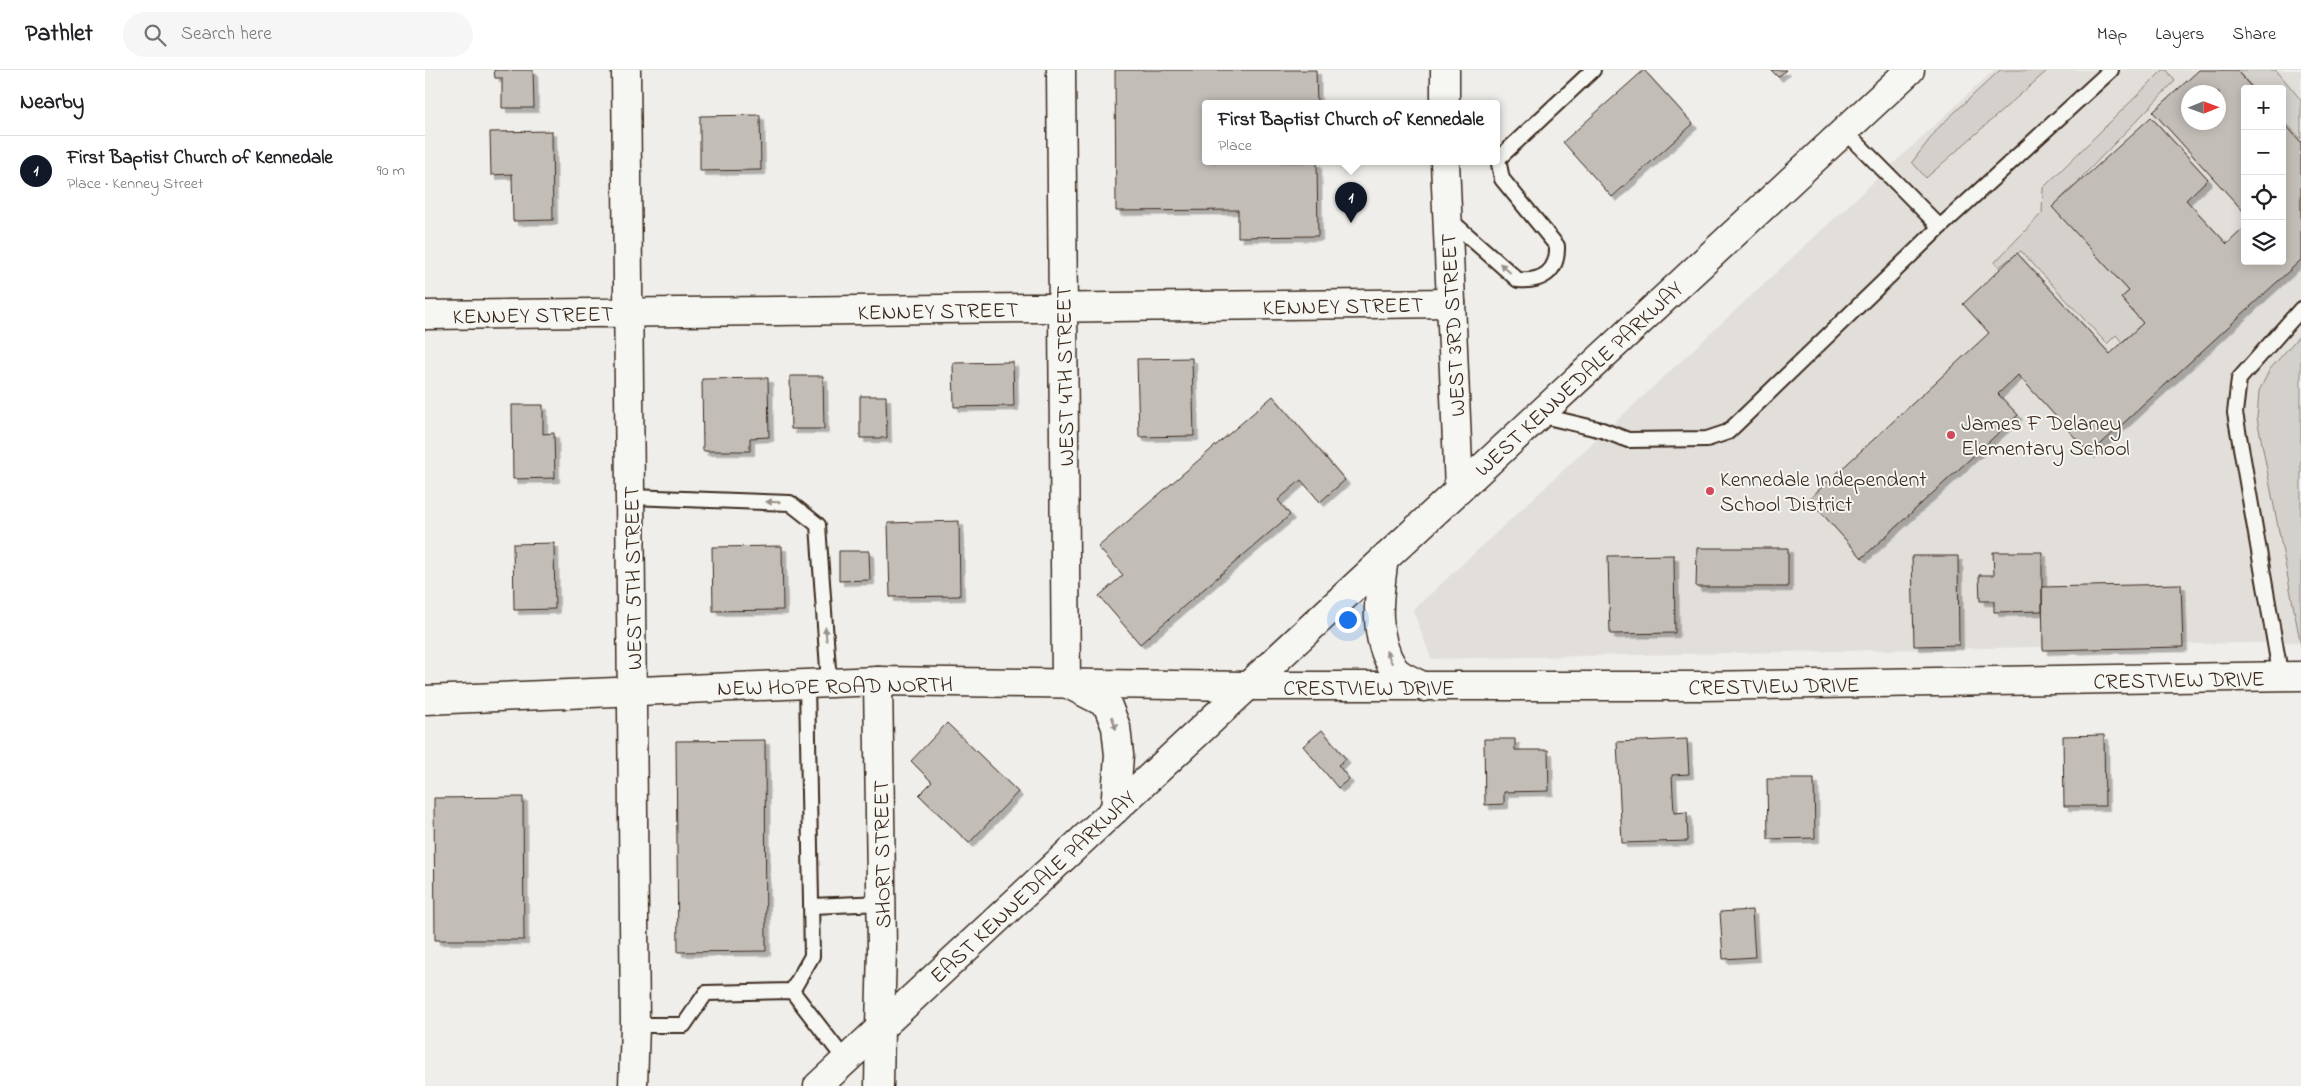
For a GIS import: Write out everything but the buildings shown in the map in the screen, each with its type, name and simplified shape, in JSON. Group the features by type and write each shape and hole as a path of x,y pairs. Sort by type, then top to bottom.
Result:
{"street":[{"name":"WEST 5TH STREET","path":"626,70 633,692 635,1026 633,1086"},
{"name":"WEST 4TH STREET","path":"1061,70 1067,683"},
{"path":"1445,70 1445,100"},
{"name":"WEST KENNEDALE PARKWAY","path":"1246,686 1910,70"},
{"name":"WEST 3RD STREET","path":"1445,165 1459,489"},
{"name":"KENNEY STREET","path":"425,315 1451,303"},
{"path":"1384,558 1377,603 1383,645 1395,670 1424,687"},
{"name":"CRESTVIEW DRIVE","path":"1246,686 1703,686 2291,677"},
{"name":"NEW HOPE ROAD NORTH","path":"425,700 878,681 1246,686"},
{"name":"SHORT STREET","path":"878,681 882,904 879,1086"},
{"path":"1067,683 1107,704 1116,727 1119,755 1115,810"},
{"name":"EAST KENNEDALE PARKWAY","path":"818,1086 1246,686"}],"lane":[{"path":"1500,157 1593,70"},
{"path":"1539,415 1602,430 1628,440 1707,439 1728,432 1940,227 2111,70"},
{"path":"1845,131 1940,227"},
{"path":"1447,217 1518,280 1531,281 1548,274 1558,259 1557,246 1502,178 1499,165"},
{"path":"2291,677 2235,413 2239,379 2301,309"},
{"path":"631,497 790,503 819,526 818,683 812,956 792,991"},
{"path":"813,906 882,904"},
{"path":"635,1026 683,1025 706,992 792,991"},
{"path":"792,991 845,1061"}],"shaded area":[{"name":"James F Delaney Elementary School","path":"1994,70 2301,70 2301,642 1431,659 1413,610"},
{"path":"2000,70 2048,70 1926,178 1912,162 1940,126"},
{"path":"2163,70 2167,70 2175,81 2053,207 2129,291 2121,298 2143,323 2122,342 2116,335 2107,344 2021,251 1999,267 1995,262 2042,213 2043,188"},
{"path":"2236,70 2276,70 2301,100 2301,139 2286,123 2286,85 2250,85"},
{"path":"2301,334 2301,646 2257,418 2259,391 2270,369"}],"place":[{"name":"First Baptist Church of Kennedale","path":"1351,223"},
{"name":"James F Delaney Elementary School","path":"1951,435"},
{"name":"Kennedale Independent School District","path":"1710,491"}]}
